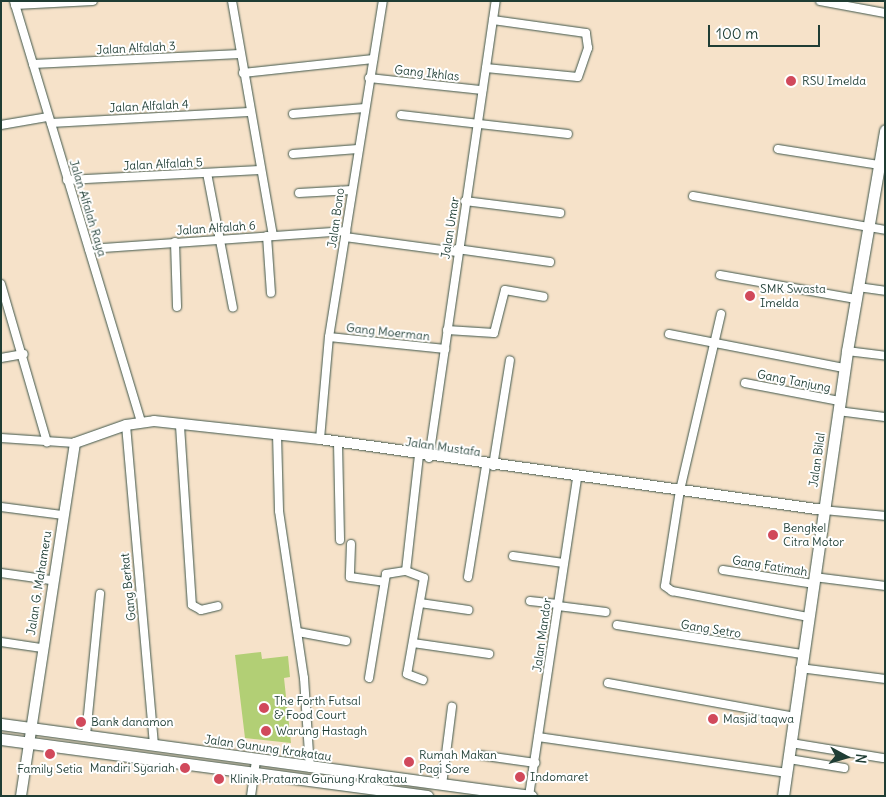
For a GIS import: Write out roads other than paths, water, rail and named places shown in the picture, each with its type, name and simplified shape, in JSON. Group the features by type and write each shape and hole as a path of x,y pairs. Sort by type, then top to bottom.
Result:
{"main road":[{"name":"Jalan Bilal","path":"783,796 846,351 867,227 882,165 885,130"},
{"name":"Jalan Gunung Krakatau","path":"1,724 310,768 530,796"},
{"path":"1,739 255,773 369,793 427,796"}],"street":[{"path":"15,3 94,1"},
{"path":"232,1 270,235 271,293"},
{"name":"Jalan Bono","path":"320,439 328,337 382,1"},
{"name":"Jalan Umar","path":"406,571 424,457 445,349 457,251 496,1"},
{"path":"820,1 885,13"},
{"name":"Jalan Alfalah Raya","path":"15,3 141,421"},
{"path":"486,68 578,77 588,48 586,33 493,20"},
{"name":"Jalan Alfalah 3","path":"33,64 240,54"},
{"path":"243,73 373,59"},
{"name":"Gang Ikhlas","path":"369,78 482,90"},
{"path":"293,114 365,108"},
{"name":"Jalan Alfalah 4","path":"1,125 50,120 249,112"},
{"path":"400,115 568,134"},
{"path":"293,154 358,149"},
{"path":"778,149 882,165"},
{"name":"Jalan Alfalah 5","path":"67,180 260,170"},
{"path":"207,173 233,308"},
{"path":"299,193 352,190"},
{"path":"693,196 885,230"},
{"path":"465,201 560,213"},
{"name":"Jalan Alfalah 6","path":"88,249 218,238 346,234 457,251 550,262"},
{"path":"175,242 177,307"},
{"path":"720,275 857,293 885,291"},
{"path":"2,289 24,354 47,442"},
{"path":"447,330 494,334 505,290 543,298"},
{"path":"721,314 680,490 667,589 808,617"},
{"path":"669,334 844,368"},
{"name":"Gang Moerman","path":"328,337 445,349"},
{"path":"846,351 885,356"},
{"path":"1,358 24,354"},
{"path":"468,577 510,360"},
{"name":"Gang Tanjung","path":"745,383 885,418"},
{"name":"Jalan Mustafa","path":"1,438 75,443 141,421 320,439 490,466 823,510 885,516"},
{"name":"Gang Berkat","path":"126,425 154,746"},
{"path":"180,426 191,603 201,610 218,606"},
{"path":"277,434 278,504 298,632 310,768"},
{"path":"338,442 340,540"},
{"name":"Jalan G. Mahameru","path":"21,796 51,580 75,443"},
{"name":"Jalan Mandor","path":"530,796 576,477"},
{"path":"1,507 62,516"},
{"path":"351,544 350,577 384,582"},
{"path":"513,556 564,563"},
{"name":"Gang Fatimah","path":"723,570 885,586"},
{"path":"370,678 384,582 388,571 406,571 423,576 407,676 423,680"},
{"path":"1,573 51,580"},
{"path":"86,735 100,594"},
{"path":"530,601 606,612"},
{"path":"420,603 468,610"},
{"name":"Gang Setro","path":"617,625 802,654"},
{"path":"298,632 346,641"},
{"path":"1,642 41,648"},
{"path":"413,643 489,654"},
{"path":"800,668 885,679"},
{"path":"608,684 795,717"},
{"path":"442,785 452,707"},
{"path":"538,737 787,773"},
{"path":"791,743 883,758"},
{"path":"478,755 535,763"},
{"path":"251,796 256,759"},
{"path":"789,759 844,768"}],"place":[{"name":"RSU Imelda","path":"791,81"},
{"name":"SMK Swasta Imelda","path":"750,296"},
{"name":"Bengkel Citra Motor","path":"773,535"},
{"name":"The Forth Futsal & Food Court","path":"264,708"},
{"name":"Masjid taqwa","path":"713,719"},
{"name":"Bank danamon","path":"81,722"},
{"name":"Warung Hastagh","path":"266,731"},
{"name":"Family Setia","path":"50,754"},
{"name":"Rumah Makan Pagi Sore","path":"409,762"},
{"name":"Mandiri Syariah","path":"185,768"},
{"name":"Indomaret","path":"520,777"},
{"name":"Klinik Pratama Gunung Krakatau","path":"219,779"}]}
